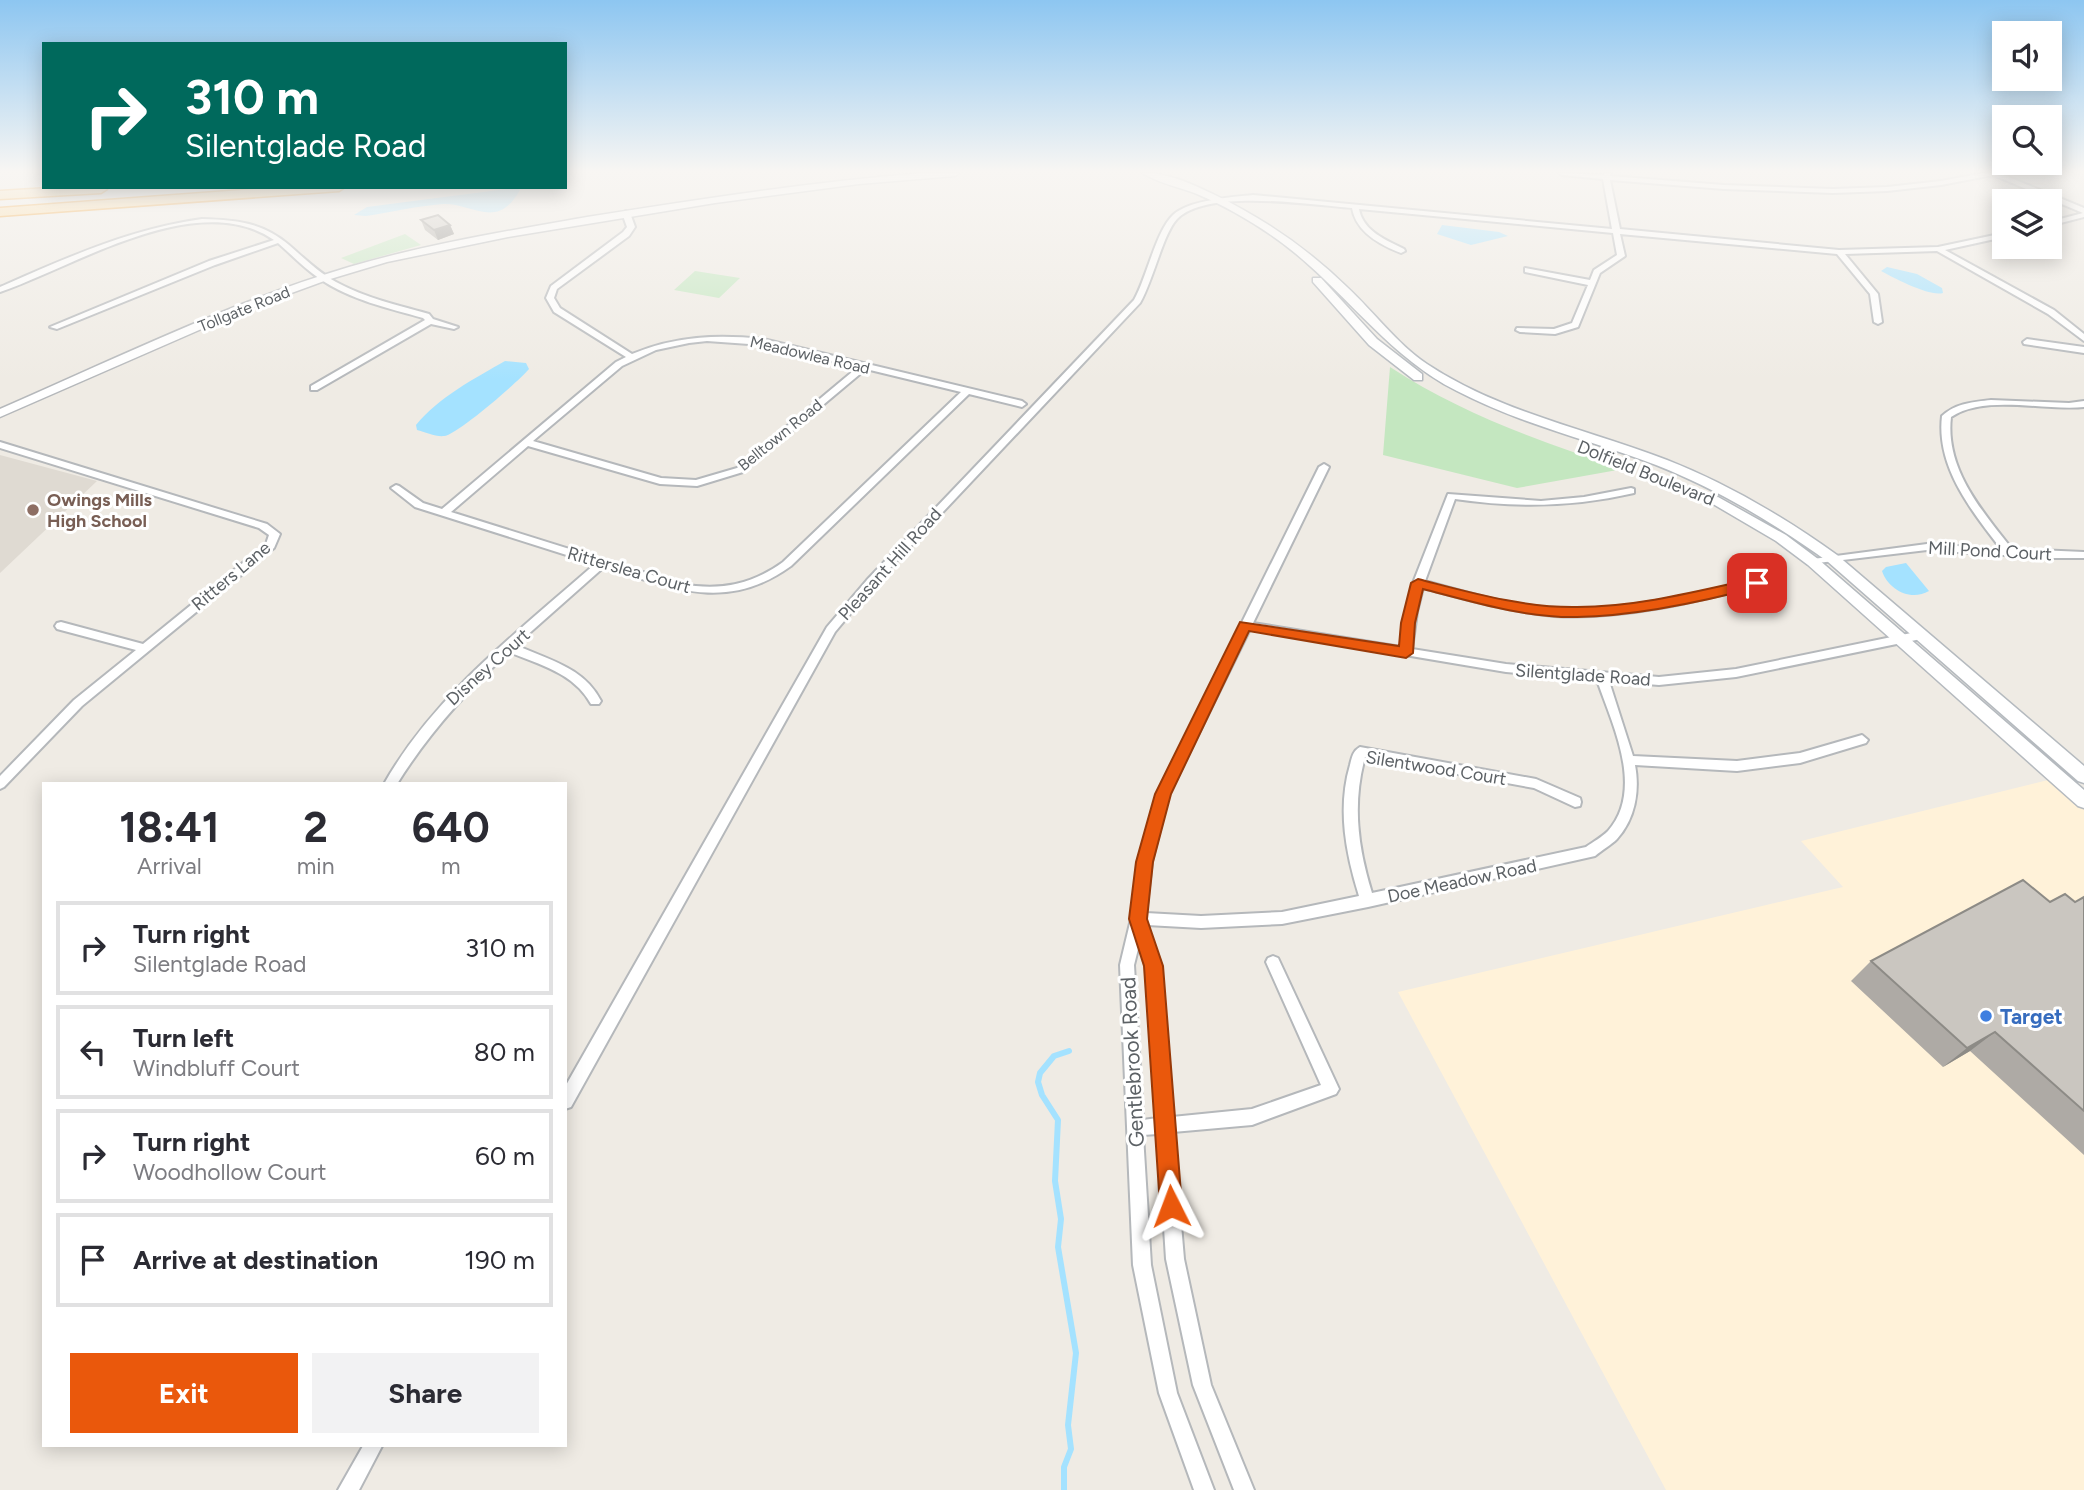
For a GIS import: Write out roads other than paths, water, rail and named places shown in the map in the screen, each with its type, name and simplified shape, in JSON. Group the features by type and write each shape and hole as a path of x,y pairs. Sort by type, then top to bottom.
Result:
{"main road":[{"name":"Dolfield Boulevard","path":"1273,243 1319,282 1387,355 1421,379 1479,409 1690,488 1753,520 1813,562 2084,801"},
{"name":"Dolfield Boulevard","path":"1288,243 1348,294 1391,340 1436,375 1489,402 1697,478 1770,516 1832,558 2084,776"}],"street":[{"path":"0,290 113,243"},
{"path":"54,327 223,259 273,243"},
{"path":"280,243 323,278 351,295 426,316 430,321 454,327"},
{"name":"Tollgate Road","path":"0,413 235,312 323,278 430,248 461,243"},
{"path":"615,243 554,288 550,298 557,310 632,357"},
{"name":"Pleasant Hill Road","path":"567,1098 831,630 871,582 1138,301 1164,243"},
{"path":"1387,243 1401,251"},
{"path":"1520,330 1555,332 1575,325 1597,272 1621,256 1620,243"},
{"name":"Pleasant Hill Road","path":"1735,243 1839,252 1938,248 1966,243"},
{"path":"1938,248 2051,312 2084,338"},
{"path":"1839,252 1874,294 1878,322"},
{"path":"1528,270 1592,283"},
{"path":"314,388 430,321"},
{"name":"Meadowlea Road","path":"443,513 525,442 632,357 679,342 730,337 1022,404"},
{"path":"2027,342 2084,350"},
{"name":"Belltown Road","path":"525,442 660,481 680,484 714,480 752,462 863,367"},
{"name":"Ritterslea Court","path":"396,488 419,505 602,563 695,590 737,590 764,581 787,565 966,392"},
{"path":"2008,551 1963,491 1947,440 1947,416 1955,409 1971,404 2056,407 2084,404"},
{"name":"Ritters Lane","path":"0,445 263,526 275,534 270,546 261,554 78,703 0,784"},
{"name":"Gentlebrook Road","path":"1204,1490 1168,1392 1142,1265 1127,965 1138,919 1144,862 1163,794 1324,467"},
{"path":"1406,653 1408,623 1418,583 1451,496 1509,505 1547,506 1581,503 1632,491"},
{"name":"Mill Pond Court","path":"1813,562 1927,547 2084,555"},
{"name":"Disney Court","path":"391,782 412,747 446,704 602,563"},
{"path":"1418,583 1502,604 1575,612 1645,607 1757,583"},
{"name":"Silentglade Road","path":"1245,625 1506,668 1602,678 1699,679 1921,635"},
{"path":"61,626 143,648"},
{"path":"509,647 579,679 591,689 594,701"},
{"name":"Doe Meadow Road","path":"1138,919 1245,921 1314,913 1590,852 1604,844 1624,821 1632,785 1628,760 1602,678"},
{"path":"1628,760 1737,766 1800,758 1861,740"},
{"name":"Silentwood Court","path":"1368,901 1352,847 1348,815 1352,774 1360,752 1536,784 1575,802"},
{"name":"Gentlebrook Road","path":"1138,919 1153,966 1175,1259 1186,1321 1202,1385 1244,1490"},
{"path":"1135,1128 1252,1117 1331,1089 1273,962"},
{"path":"348,1490 372,1447"}],"water":[{"path":"1887,267 1917,274 1942,288 1943,293 1921,290 1881,271"},
{"path":"505,361 526,363 529,369 474,418 444,436 417,430 416,425 446,397"},
{"path":"1906,563 1929,591 1907,594 1889,583 1882,571 1886,567"}],"waterway":[{"path":"1064,1490 1064,1467 1071,1449 1068,1425 1076,1353 1058,1247 1061,1219 1055,1181 1058,1120 1042,1095 1038,1082 1040,1073 1054,1056 1069,1051"}],"place":[{"name":"Owings Mills High School","path":"33,510"},
{"name":"Target","path":"1986,1016"}]}
